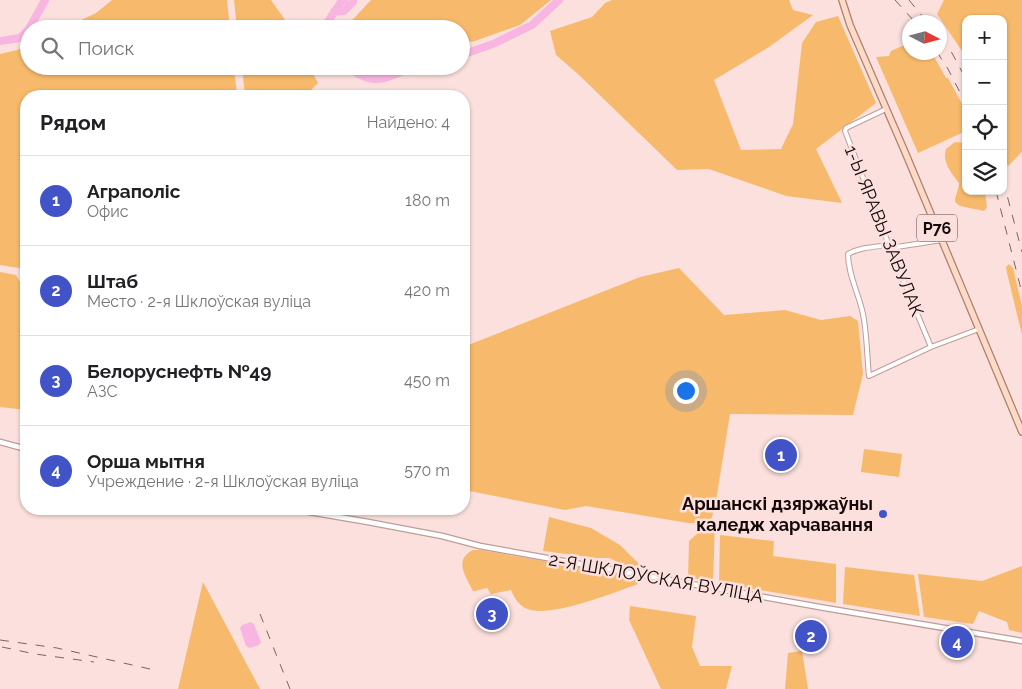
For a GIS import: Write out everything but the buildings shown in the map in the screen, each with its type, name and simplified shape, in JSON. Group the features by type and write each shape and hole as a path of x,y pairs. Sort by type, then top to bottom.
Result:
{"main road":[{"name":"Р76","path":"842,0 850,25 1022,432"}],"street":[{"name":"1-Ы ЯРАВЫ ЗАВУЛАК","path":"886,109 846,128 845,131 889,247 931,348"},
{"path":"942,240 889,247 863,248 848,254 848,262 863,315 869,376 979,329"},
{"path":"0,442 20,447"},
{"name":"2-Я ШКЛОЎСКАЯ ВУЛІЦА","path":"326,515 442,536 480,546 825,608 1022,640"}],"shaded area":[{"path":"112,0 227,0 229,20 81,20 96,13"},
{"path":"234,0 271,0 285,20 236,20"},
{"path":"371,0 551,0 520,25 472,42 470,42 470,20 352,20"},
{"path":"612,0 789,0 793,10 813,15 769,47 714,80 741,150 781,149 793,124 802,43 816,22 838,16 876,103 816,149 842,203 786,196 709,169 677,170 556,55 550,31 592,17 605,3"},
{"path":"944,0 1022,0 1022,152 1008,166 1007,15 962,15 962,51 947,29 947,15 937,14"},
{"path":"902,46 902,60 936,60 962,104 962,133 918,153 876,57 889,56 891,51"},
{"path":"20,49 20,75 235,75 236,90 20,90 20,270 0,265 0,54"},
{"path":"243,75 314,75 318,83 311,90 244,90"},
{"path":"955,142 962,143 962,195 986,195 987,207 984,211 960,206 955,202 959,183 946,163 946,149"},
{"path":"1009,264 1013,268 1022,306 1022,335 1007,273 1006,267"},
{"path":"679,268 724,315 785,310 821,320 850,316 858,321 863,374 853,415 730,414 715,507 711,520 701,523 688,523 586,506 565,510 470,491 470,344 640,277"},
{"path":"0,272 16,275 20,282 20,409 0,407"},
{"path":"864,449 902,454 899,477 861,472"},
{"path":"549,517 591,528 620,545 641,566 629,567 609,558 543,551"},
{"path":"715,523 713,582 688,577 689,541 699,532"},
{"path":"720,535 774,541 773,556 836,564 836,603 719,583"},
{"path":"473,550 632,576 639,580 638,584 581,604 535,611 525,608 520,604 511,590 491,594 487,588 473,591 462,564 467,554"},
{"path":"1022,566 1022,633 1009,630 1007,622 979,611 973,624 924,617 918,574 982,581"},
{"path":"845,567 914,575 920,616 843,604"},
{"path":"203,582 260,689 178,689"},
{"path":"630,606 696,616 692,647 700,666 732,666 726,689 661,689 629,620"},
{"path":"251,622 254,624 261,642 259,645 250,648 246,646 240,628 242,625"},
{"path":"802,651 808,689 785,689 788,653"}],"waterway":[{"path":"34,20 45,0"},
{"path":"329,20 344,0"},
{"path":"334,12 344,11 353,0"},
{"path":"470,52 493,44 532,25 559,0"},
{"path":"0,41 20,38"},
{"path":"360,75 375,79 394,75"}],"railway":[{"path":"895,0 909,15"},
{"path":"909,0 921,15"},
{"path":"947,47 962,72"},
{"path":"942,60 962,96"},
{"path":"997,195 1022,293"},
{"path":"1007,195 1022,252"},
{"path":"260,614 290,689"},
{"path":"0,640 57,648 150,669"},
{"path":"2,647 35,654 94,662"}],"place":[{"name":"Аграполіс","path":"781,455"},
{"name":"Аршанскі дзяржаўны каледж харчавання","path":"883,514"},
{"name":"Белоруснефть №49","path":"492,614"},
{"name":"Штаб","path":"811,636"},
{"name":"Орша мытня","path":"957,642"}]}
